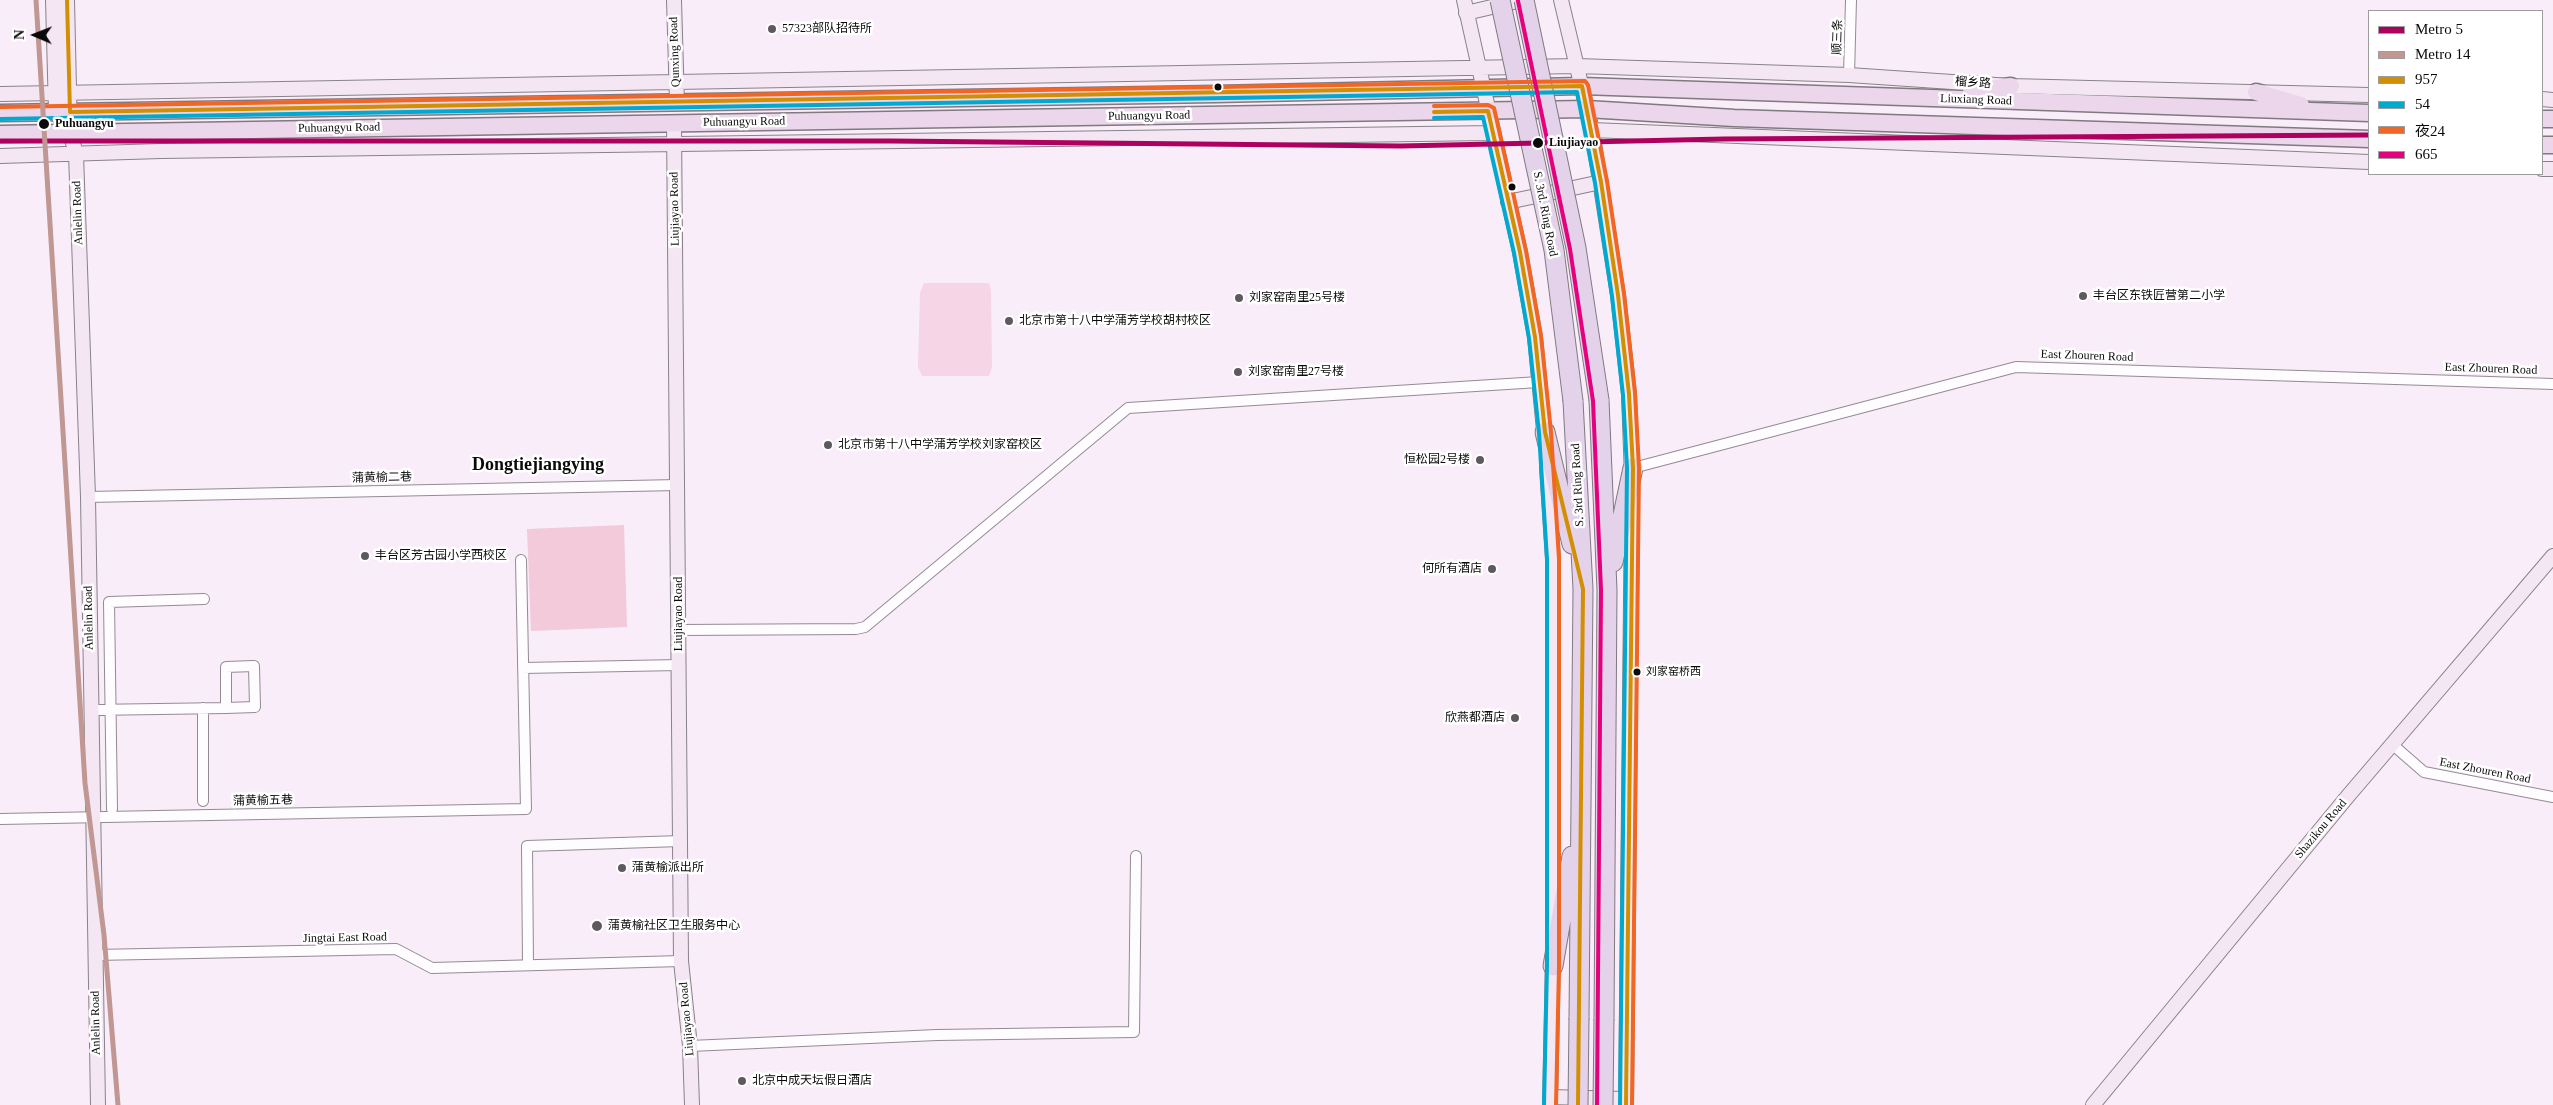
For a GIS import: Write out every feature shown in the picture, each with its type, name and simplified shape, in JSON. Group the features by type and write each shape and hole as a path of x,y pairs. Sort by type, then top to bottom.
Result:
{"highway":[{"name":"S. 3rd. Ring Road","path":"1500,0 1554,250 1573,401"},
{"name":"S. 3rd Ring Road","path":"1523,0 1576,248 1599,400 1608,590 1603,1105"},
{"name":"S. 3rd Ring Road","path":"1573,401 1583,589 1578,1105"},
{"path":"1545,432 1583,589"},
{"path":"1608,590 1632,468"},
{"path":"1553,966 1582,798"}],"main road":[{"name":"Liuxiang Road","path":"1483,89 1582,86 2368,113"},
{"path":"1935,98 2011,86"},
{"name":"Puhuangyu Road","path":"0,113 1483,89"},
{"path":"2256,92 2327,112"},
{"name":"Liuxiang Road","path":"1488,111 1587,109 1734,118 2368,139"},
{"name":"Puhuangyu Road","path":"0,134 1488,111"}],"street":[{"path":"53,0 62,92"},
{"path":"62,92 67,0"},
{"name":"Qunxing Road","path":"674,0 677,103"},
{"path":"1523,0 1465,6 1494,133 1535,337 1545,432 1553,559 1553,966 1550,1101 1626,1102 1632,468 1629,394 1618,295 1601,182 1592,130 1561,0"},
{"name":"顺三条","path":"1849,75 1852,0"},
{"name":"榴乡路","path":"0,94 1577,66 1849,75 2011,86 2368,95"},
{"name":"Anlelin Road","path":"62,92 63,112 76,154 88,497 90,710 94,817 98,1105"},
{"path":"1048,118 1064,139"},
{"name":"Liujiayao Road","path":"674,123 681,961 690,1046 692,1105"},
{"path":"1592,130 2368,162"},
{"path":"0,156 1494,133"},
{"path":"1508,202 1601,182"},
{"name":"East Zhouren Road","path":"1632,468 2016,367 2553,384"},
{"path":"679,630 856,629 865,627 1128,408 1539,382"},
{"name":"蒲黄榆二巷","path":"88,497 678,485"},
{"name":"Shazikou Road","path":"2093,1105 2553,556"},
{"path":"521,560 523,668 679,665"},
{"path":"112,809 109,602 204,599"},
{"path":"90,710 226,708 255,707 254,666 226,667 226,708"},
{"name":"蒲黄榆五巷","path":"0,818 526,809 523,668"},
{"path":"203,708 203,802"},
{"name":"East Zhouren Road","path":"2393,745 2424,772 2553,797"},
{"path":"528,965 527,846 681,842"},
{"path":"690,1046 937,1035 1134,1032 1136,856"},
{"name":"Jingtai East Road","path":"95,955 396,949 432,968 681,961"}],"shaded area":[{"path":"924,283 989,283 991,291 992,367 989,376 922,376 918,367 920,293"},
{"path":"624,525 627,627 531,631 527,529"}],"metro line":[{"name":"14","path":"36,0 85,783 104,935 118,1105"},
{"name":"5","path":"0,141 891,141 1401,146 1724,139 2368,135"}],"transit line":[{"name":"957","path":"67,0 70,112 1582,86 1601,182 1618,295 1629,394 1633,468 1626,1105"},
{"name":"665","path":"1518,1 1570,249 1593,401 1601,590 1597,1105"},
{"name":"夜24","path":"0,107 1585,81 1588,85 1607,181 1624,294 1635,393 1639,468 1632,1105"},
{"name":"54","path":"0,119 1577,92 1595,183 1612,296 1623,395 1627,468 1620,1105"},
{"name":"夜24","path":"1434,106 1488,105 1494,108 1526,251 1541,336 1551,432 1559,559 1559,966 1556,1105"},
{"name":"957","path":"1434,112 1488,111 1520,252 1535,337 1545,432 1583,589 1578,1105"},
{"name":"54","path":"1434,118 1483,117 1514,253 1529,338 1539,433 1547,559 1547,966 1544,1105"}],"place":[{"name":"57323部队招待所","path":"772,29"},
{"name":"Puhuangyu","path":"44,124"},
{"name":"Liujiayao","path":"1538,143"},
{"name":"丰台区东铁匠营第二小学","path":"2083,296"},
{"name":"刘家窑南里25号楼","path":"1239,298"},
{"name":"北京市第十八中学蒲芳学校胡村校区","path":"1009,321"},
{"name":"刘家窑南里27号楼","path":"1238,372"},
{"name":"北京市第十八中学蒲芳学校刘家窑校区","path":"828,445"},
{"name":"恒松园2号楼","path":"1480,460"},
{"name":"丰台区芳古园小学西校区","path":"365,556"},
{"name":"何所有酒店","path":"1492,569"},
{"name":"刘家窑桥西","path":"1637,672"},
{"name":"欣燕都酒店","path":"1515,718"},
{"name":"蒲黄榆派出所","path":"622,868"},
{"name":"蒲黄榆社区卫生服务中心","path":"597,926"},
{"name":"北京中成天坛假日酒店","path":"742,1081"}],"district":[{"name":"Dongtiejiangying","path":"538,465"}]}
